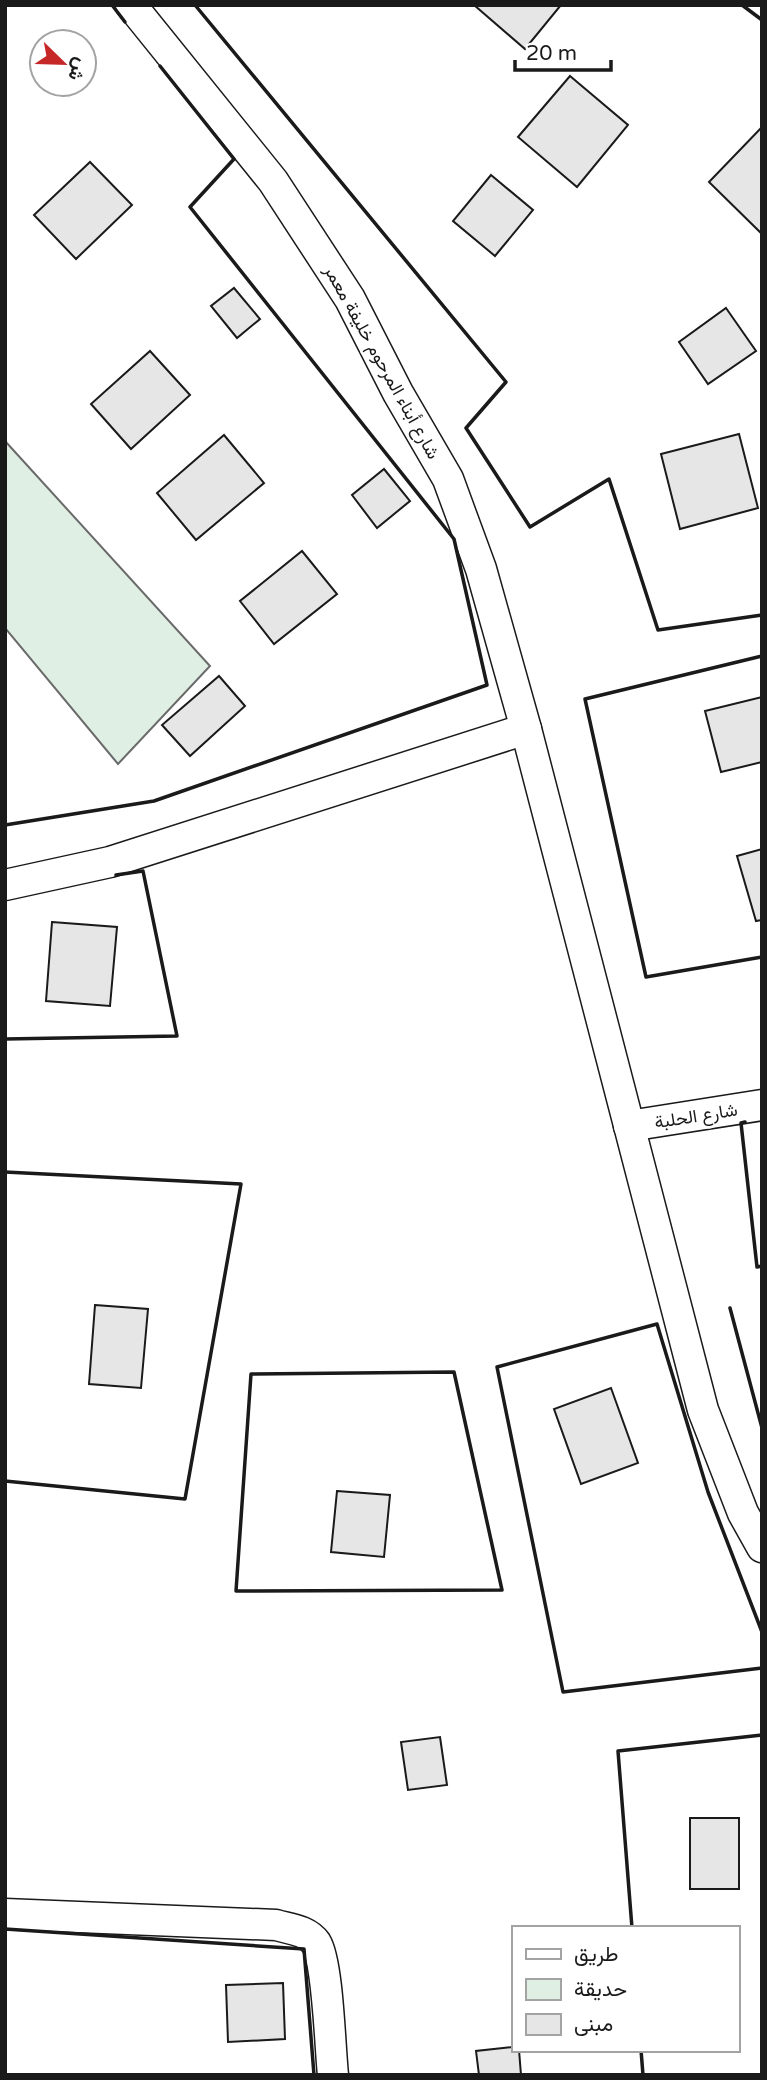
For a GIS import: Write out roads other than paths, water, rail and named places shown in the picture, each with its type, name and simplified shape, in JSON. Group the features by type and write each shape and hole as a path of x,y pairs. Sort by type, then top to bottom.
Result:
{"street":[{"name":"شارع أبناء المرحوم خليفة معمر","path":"131,5 273,181 350,299 398,393 448,480 481,569 526,729 703,1410 743,1513 762,1547"},
{"path":"5,885 110,862 526,729"},
{"name":"شارع الحلبة","path":"629,1126 762,1105"},
{"path":"5,1914 276,1925 302,1931 315,1942 323,1961 333,2075"}]}
